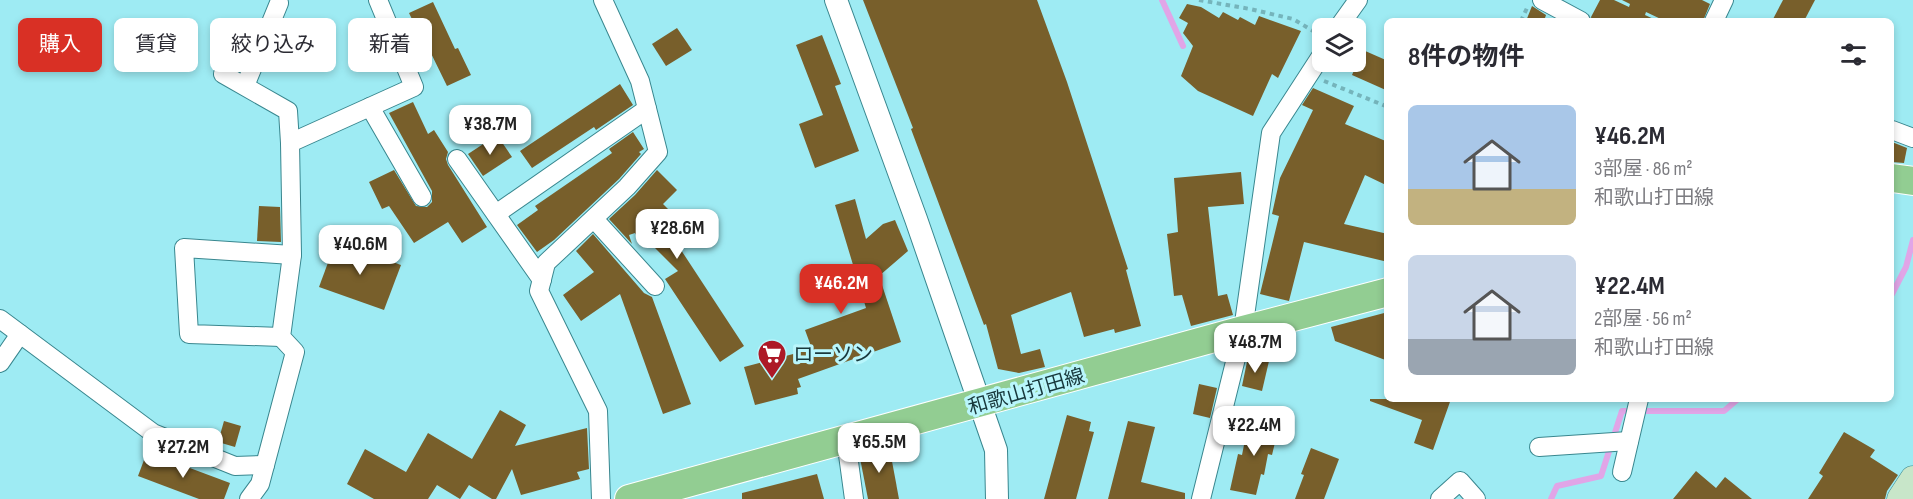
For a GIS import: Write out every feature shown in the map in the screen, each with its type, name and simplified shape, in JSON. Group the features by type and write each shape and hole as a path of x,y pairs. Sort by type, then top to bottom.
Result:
{"main road":[{"path":"1894,178 1913,181"},
{"name":"和歌山打田線","path":"629,499 1384,293"},
{"path":"1900,499 1913,479"}],"street":[{"path":"290,143 414,87 378,0"},
{"path":"601,499 598,411 539,291 546,263 627,187 658,152 640,81 603,0"},
{"path":"836,0 981,403 996,450 997,499"},
{"path":"1345,18 1358,0"},
{"path":"1542,0 1575,18"},
{"path":"1715,18 1724,0"},
{"path":"245,86 279,3"},
{"path":"1201,499 1243,330 1271,133 1312,71"},
{"path":"223,74 288,111 291,255 281,337"},
{"path":"370,107 422,197"},
{"path":"496,214 647,109"},
{"path":"1894,131 1913,138"},
{"path":"457,159 542,280"},
{"path":"594,219 654,286"},
{"path":"249,499 260,484 295,352 281,337 189,334 184,248 291,255"},
{"path":"0,319 153,433 235,466 265,465"},
{"path":"0,363 20,334"},
{"path":"1622,472 1638,402"},
{"path":"846,440 854,499"},
{"path":"1539,447 1629,441"},
{"path":"1440,499 1460,481 1476,499"}],"path":[{"path":"1199,0 1250,9 1293,20 1312,31"},
{"path":"1310,74 1384,105"}],"building":[{"path":"863,0 1037,0 1067,82 1128,269 1126,270 1141,326 1115,333 1114,329 1084,337 1071,292 1011,315 1021,354 1040,349 1045,367 1019,373 998,369 986,324 984,325 911,129 913,128"},
{"path":"1600,0 1614,0 1629,7 1630,4 1622,0 1702,0 1710,4 1704,18 1659,18 1646,12 1645,15 1652,18 1591,17"},
{"path":"1783,0 1815,0 1806,18 1774,18"},
{"path":"433,2 455,49 458,48 471,75 447,86 432,55 432,18 411,18 409,13"},
{"path":"1187,4 1201,7 1219,18 1223,12 1255,25 1259,16 1301,31 1278,78 1272,74 1253,116 1198,91 1181,76 1193,46 1183,33 1188,23 1179,18"},
{"path":"1532,6 1546,15 1545,18 1527,18"},
{"path":"677,28 692,50 666,66 652,44"},
{"path":"822,35 841,84 835,86 859,151 815,168 799,124 823,115 796,45"},
{"path":"1366,51 1384,59 1384,89 1352,75 1353,72 1366,72"},
{"path":"620,84 633,105 596,130 594,127 532,168 520,151"},
{"path":"1313,88 1354,106 1345,124 1384,140 1384,184 1365,175 1344,224 1384,233 1384,261 1304,242 1289,301 1260,294 1279,216 1272,214 1280,178 1313,110 1302,105"},
{"path":"413,102 428,134 434,130 448,152 446,159 448,165 487,227 462,243 448,222 414,243 389,206 382,209 369,182 394,170 416,206 427,207 432,202 432,191 389,113"},
{"path":"633,132 644,149 639,152 641,154 619,179 554,240 537,252 517,225 538,210 535,206 612,153 609,149"},
{"path":"497,135 512,157 483,176 468,154"},
{"path":"1894,143 1907,148 1904,163 1894,162"},
{"path":"657,170 677,190 663,204 695,236 681,250 744,346 720,362 665,279 678,271 642,235 638,238 635,233 629,235 632,244 609,219"},
{"path":"1241,172 1244,204 1208,207 1218,296 1227,294 1233,315 1191,326 1182,295 1174,296 1167,234 1178,232 1174,178"},
{"path":"855,199 866,239 883,224 895,220 908,251 879,276 901,342 798,379 801,387 797,388 798,394 755,405 744,367 812,349 805,330 866,308 835,205"},
{"path":"259,206 280,207 281,242 257,241"},
{"path":"593,234 644,293 652,297 691,404 663,414 620,294 581,321 563,295 594,272 576,251"},
{"path":"336,241 401,265 384,310 319,287"},
{"path":"1384,313 1384,359 1335,341 1331,327"},
{"path":"1248,357 1269,361 1262,391 1242,386"},
{"path":"1199,384 1217,388 1210,418 1193,414"},
{"path":"1370,399 1384,399 1384,402 1450,402 1433,450 1414,443 1422,420 1370,401"},
{"path":"500,410 526,425 515,446 587,428 589,469 577,472 580,479 521,495 512,469 496,499 492,499 469,485 460,499 437,485 428,499 374,499 347,484 365,449 406,472 428,433 472,459"},
{"path":"1067,415 1091,422 1089,431 1094,432 1076,499 1044,499"},
{"path":"1249,420 1279,426 1272,455 1268,454 1264,475 1261,474 1256,495 1230,490 1238,454 1242,455"},
{"path":"224,421 241,426 235,447 218,442"},
{"path":"1128,421 1155,427 1141,482 1185,493 1185,499 1108,499"},
{"path":"1844,432 1875,450 1870,457 1898,475 1887,491 1885,499 1808,499 1823,476 1819,473"},
{"path":"889,445 899,499 868,499 859,453"},
{"path":"1311,448 1339,459 1324,499 1295,499 1304,475 1301,474"},
{"path":"147,452 230,483 224,499 199,499 138,476"},
{"path":"1696,471 1716,488 1725,477 1752,499 1673,499"},
{"path":"817,474 824,499 742,499 742,493"}],"waterway":[{"path":"1162,0 1183,46"},
{"path":"1894,290 1906,267 1913,240"},
{"path":"1551,499 1557,486 1601,476 1622,411 1724,411 1734,402"}],"place":[{"name":"ローソン","path":"772,380"}]}
